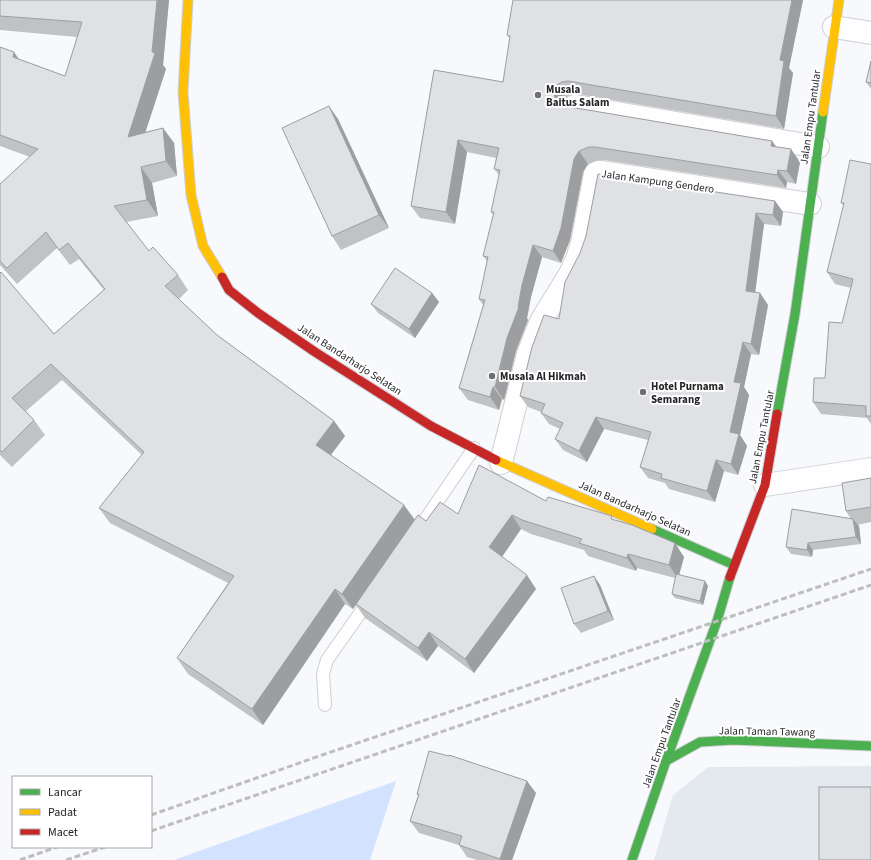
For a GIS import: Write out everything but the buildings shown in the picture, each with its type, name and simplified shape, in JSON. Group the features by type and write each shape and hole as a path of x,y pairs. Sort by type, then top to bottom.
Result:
{"street":[{"name":"Jalan Bandarharjo Selatan","path":"188,0 183,92 191,195 203,246 229,290 258,313 315,352 432,426 502,463 734,565"},
{"name":"Jalan Empu Tantular","path":"632,860 717,621 734,565 765,485 795,314 834,27 839,0"},
{"path":"834,27 871,33"},
{"path":"575,106 818,147"},
{"name":"Jalan Kampung Gendero","path":"502,463 528,354 541,321 570,274 582,243 594,174 602,172 810,204"},
{"path":"765,485 871,469"},
{"name":"Jalan Taman Tawang","path":"666,761 700,742 733,740 871,746"}],"lane":[{"path":"411,540 474,448"},
{"path":"325,705 323,674 328,660 375,592"}],"shaded area":[{"path":"871,766 871,860 654,860 673,795 708,767"},
{"path":"396,781 370,860 174,860"}],"railway":[{"path":"152,815 325,754 871,569"},
{"path":"152,831 871,585"},
{"path":"20,860 54,848"},
{"path":"66,860 102,848"}],"traffic: fast":[{"path":"777,414 795,314 823,112"},
{"path":"652,529 734,565"},
{"path":"666,761 717,621 730,577"},
{"path":"632,860 666,761 700,742 733,740 871,746"}],"traffic: slow":[{"path":"188,0 183,92 191,195 203,246 222,277"},
{"path":"823,112 839,0"},
{"path":"496,460 652,529"}],"traffic: jam":[{"path":"222,277 229,290 258,313 315,352 431,426 496,460"},
{"path":"730,577 765,485 777,414"}],"place":[{"name":"Musala Baitus Salam","path":"538,95"},
{"name":"Musala Al Hikmah","path":"492,376"},
{"name":"Hotel Purnama Semarang","path":"643,392"}]}
